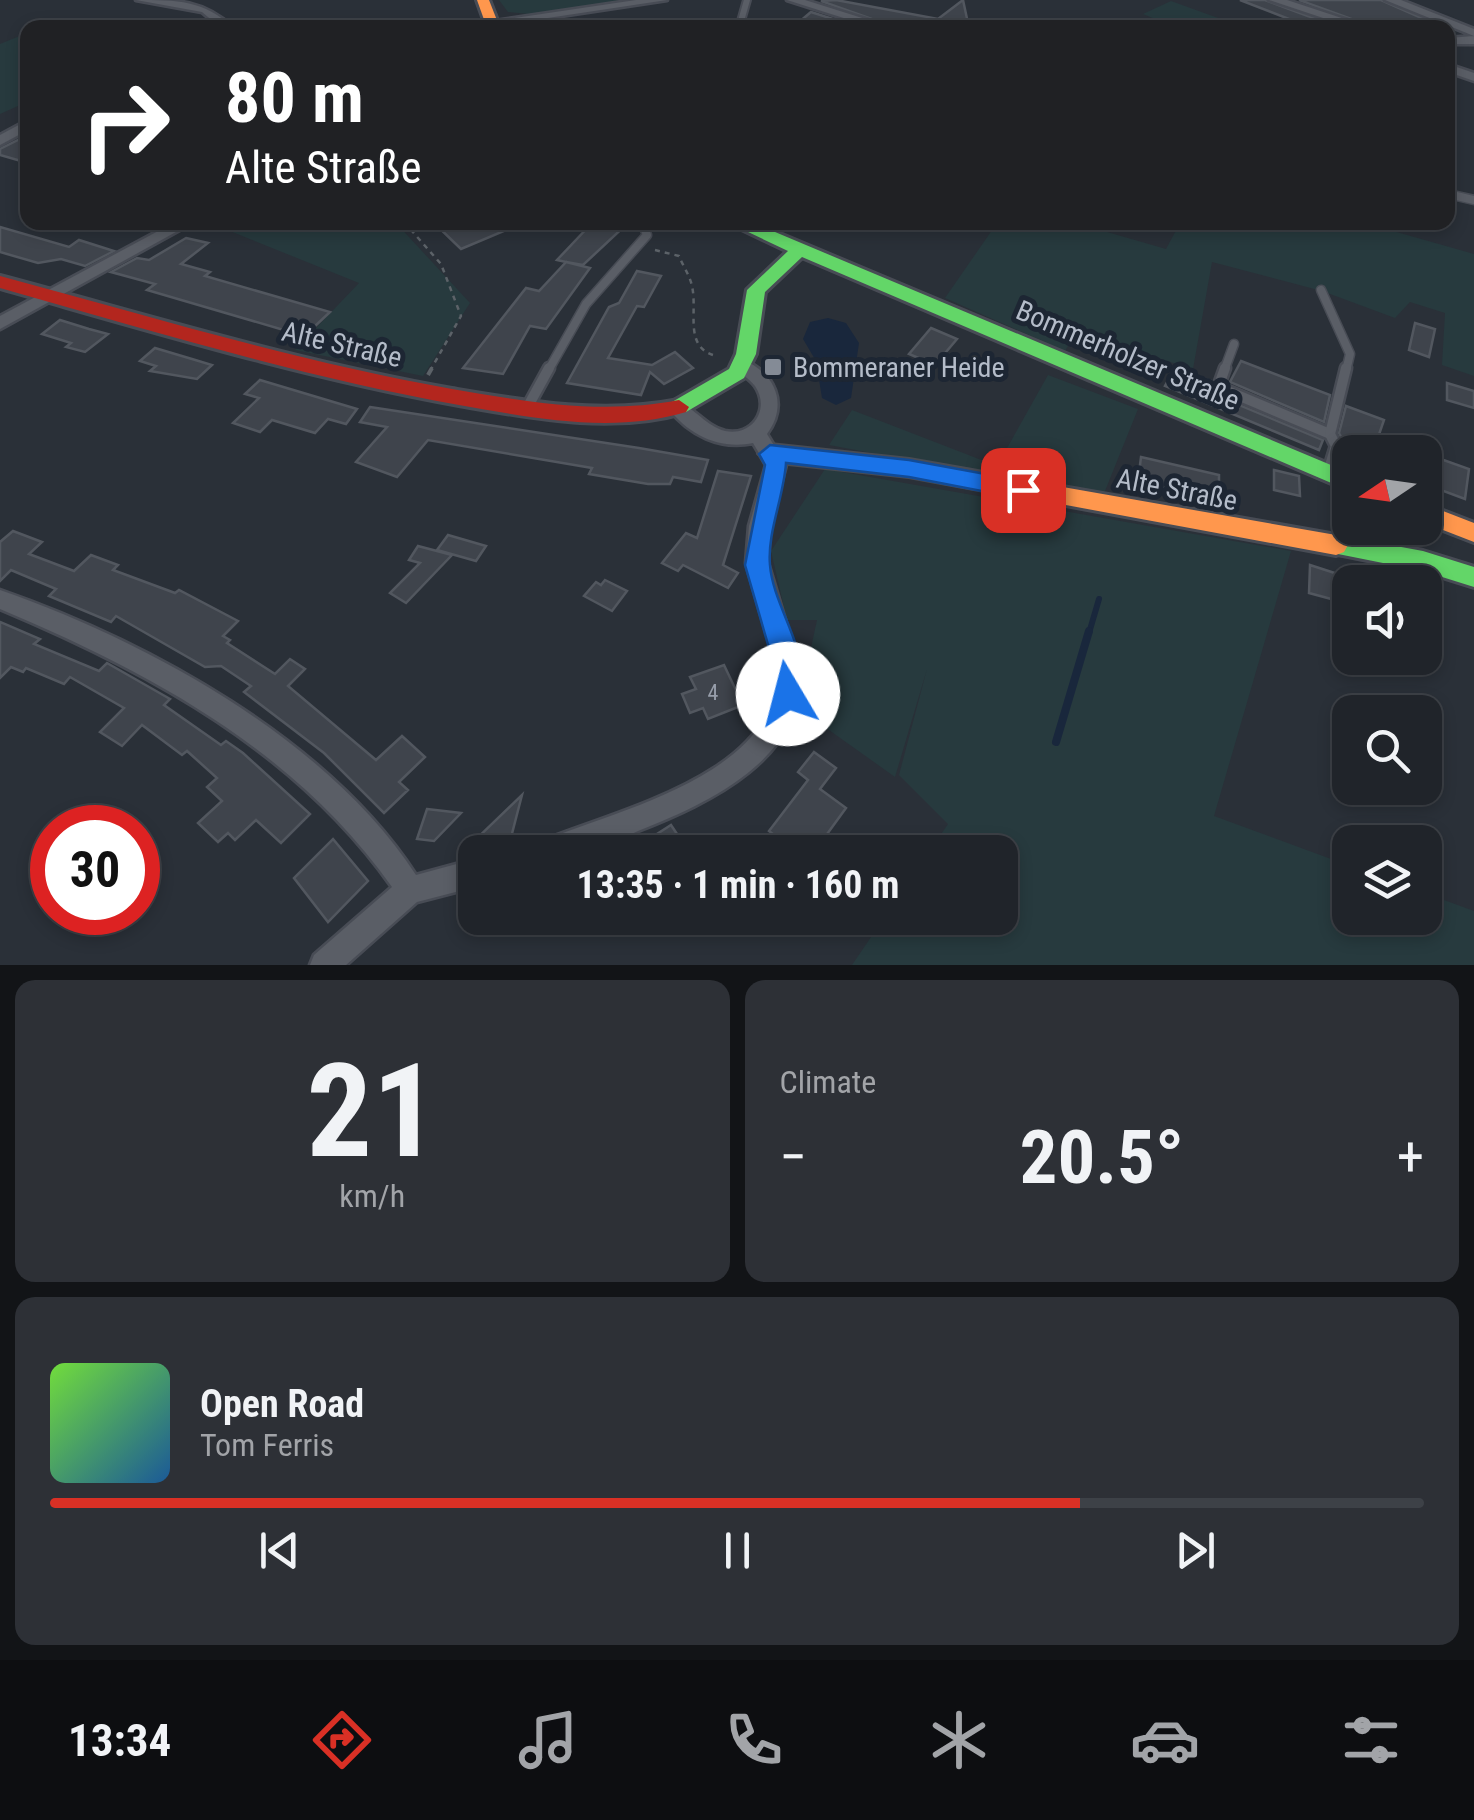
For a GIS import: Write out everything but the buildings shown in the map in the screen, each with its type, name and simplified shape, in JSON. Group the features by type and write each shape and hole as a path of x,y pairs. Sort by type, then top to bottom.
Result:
{"street":[{"path":"142,0 198,7 214,20"},
{"path":"527,20 661,0"},
{"path":"793,0 862,20"},
{"path":"1275,0 1341,20"},
{"path":"1391,0 1437,20"},
{"path":"0,324 172,230"},
{"name":"Bommerholzer Straße","path":"753,230 1332,474"},
{"path":"590,835 648,813 725,774 760,748 781,720 790,681 757,565 776,465 764,444 772,406 744,360 756,290 799,250"},
{"name":"Alte Straße","path":"0,282 364,383 619,418 678,409 720,388 744,360"},
{"name":"Alte Straße","path":"678,409 706,432 732,440 1423,561 1474,577"},
{"path":"1442,521 1474,533"},
{"path":"0,600 172,674 232,714 305,772 371,837 410,890"},
{"path":"324,965 410,890 458,877"}],"lane":[{"path":"526,408 586,304 647,235 645,230"},
{"path":"1322,290 1350,354 1332,438"},
{"path":"1234,344 1220,382 1223,390 1330,434"}],"path":[{"path":"412,230 441,260 455,287 461,316 417,391"},
{"path":"638,245 680,256 692,286 696,344 702,352 744,360"}],"green space":[{"path":"499,0 639,0 529,14 508,12"},
{"path":"1171,1 1224,20 1157,20 1143,14"},
{"path":"20,36 20,105 0,114 0,44"},
{"path":"227,230 402,230 470,303 423,376 295,350 359,283"},
{"path":"992,230 1100,230 1166,249 1176,230 1390,230 1474,254 1474,376 1442,365 1445,313 1410,302 1395,318 1322,291 1212,262 1193,369 1076,333 1065,351 945,298"},
{"path":"1048,375 1138,409 1103,496 829,445 852,410 997,466"},
{"path":"825,469 1291,551 1214,816 1332,859 1332,935 1442,935 1442,899 1474,911 1474,965 852,965 872,935 1018,935 1018,835 941,835 948,824 899,775 927,669 895,777 798,708 817,620 787,620 771,551"}],"water":[{"path":"828,318 846,323 859,343 851,398 836,405 822,398 816,361 803,339 810,322"}],"waterway":[{"path":"1089,633 1099,599"},
{"path":"1056,742 1089,631"}],"traffic: fast":[{"path":"754,230 1332,474"},
{"path":"679,407 737,373 746,354 756,290 799,250"},
{"path":"1336,545 1423,561 1474,577"}],"traffic: slow":[{"path":"483,0 491,20"},
{"path":"770,453 909,468 1332,544"},
{"path":"1442,520 1474,533"}],"traffic: jam":[{"path":"0,282 236,348 415,390 577,415 627,415 679,407"}],"place":[{"name":"Bommeraner Heide","path":"773,367"}],"route":[{"path":"788,694 786,662 757,565 776,465 770,454 788,452 909,468 1023,490"}]}
